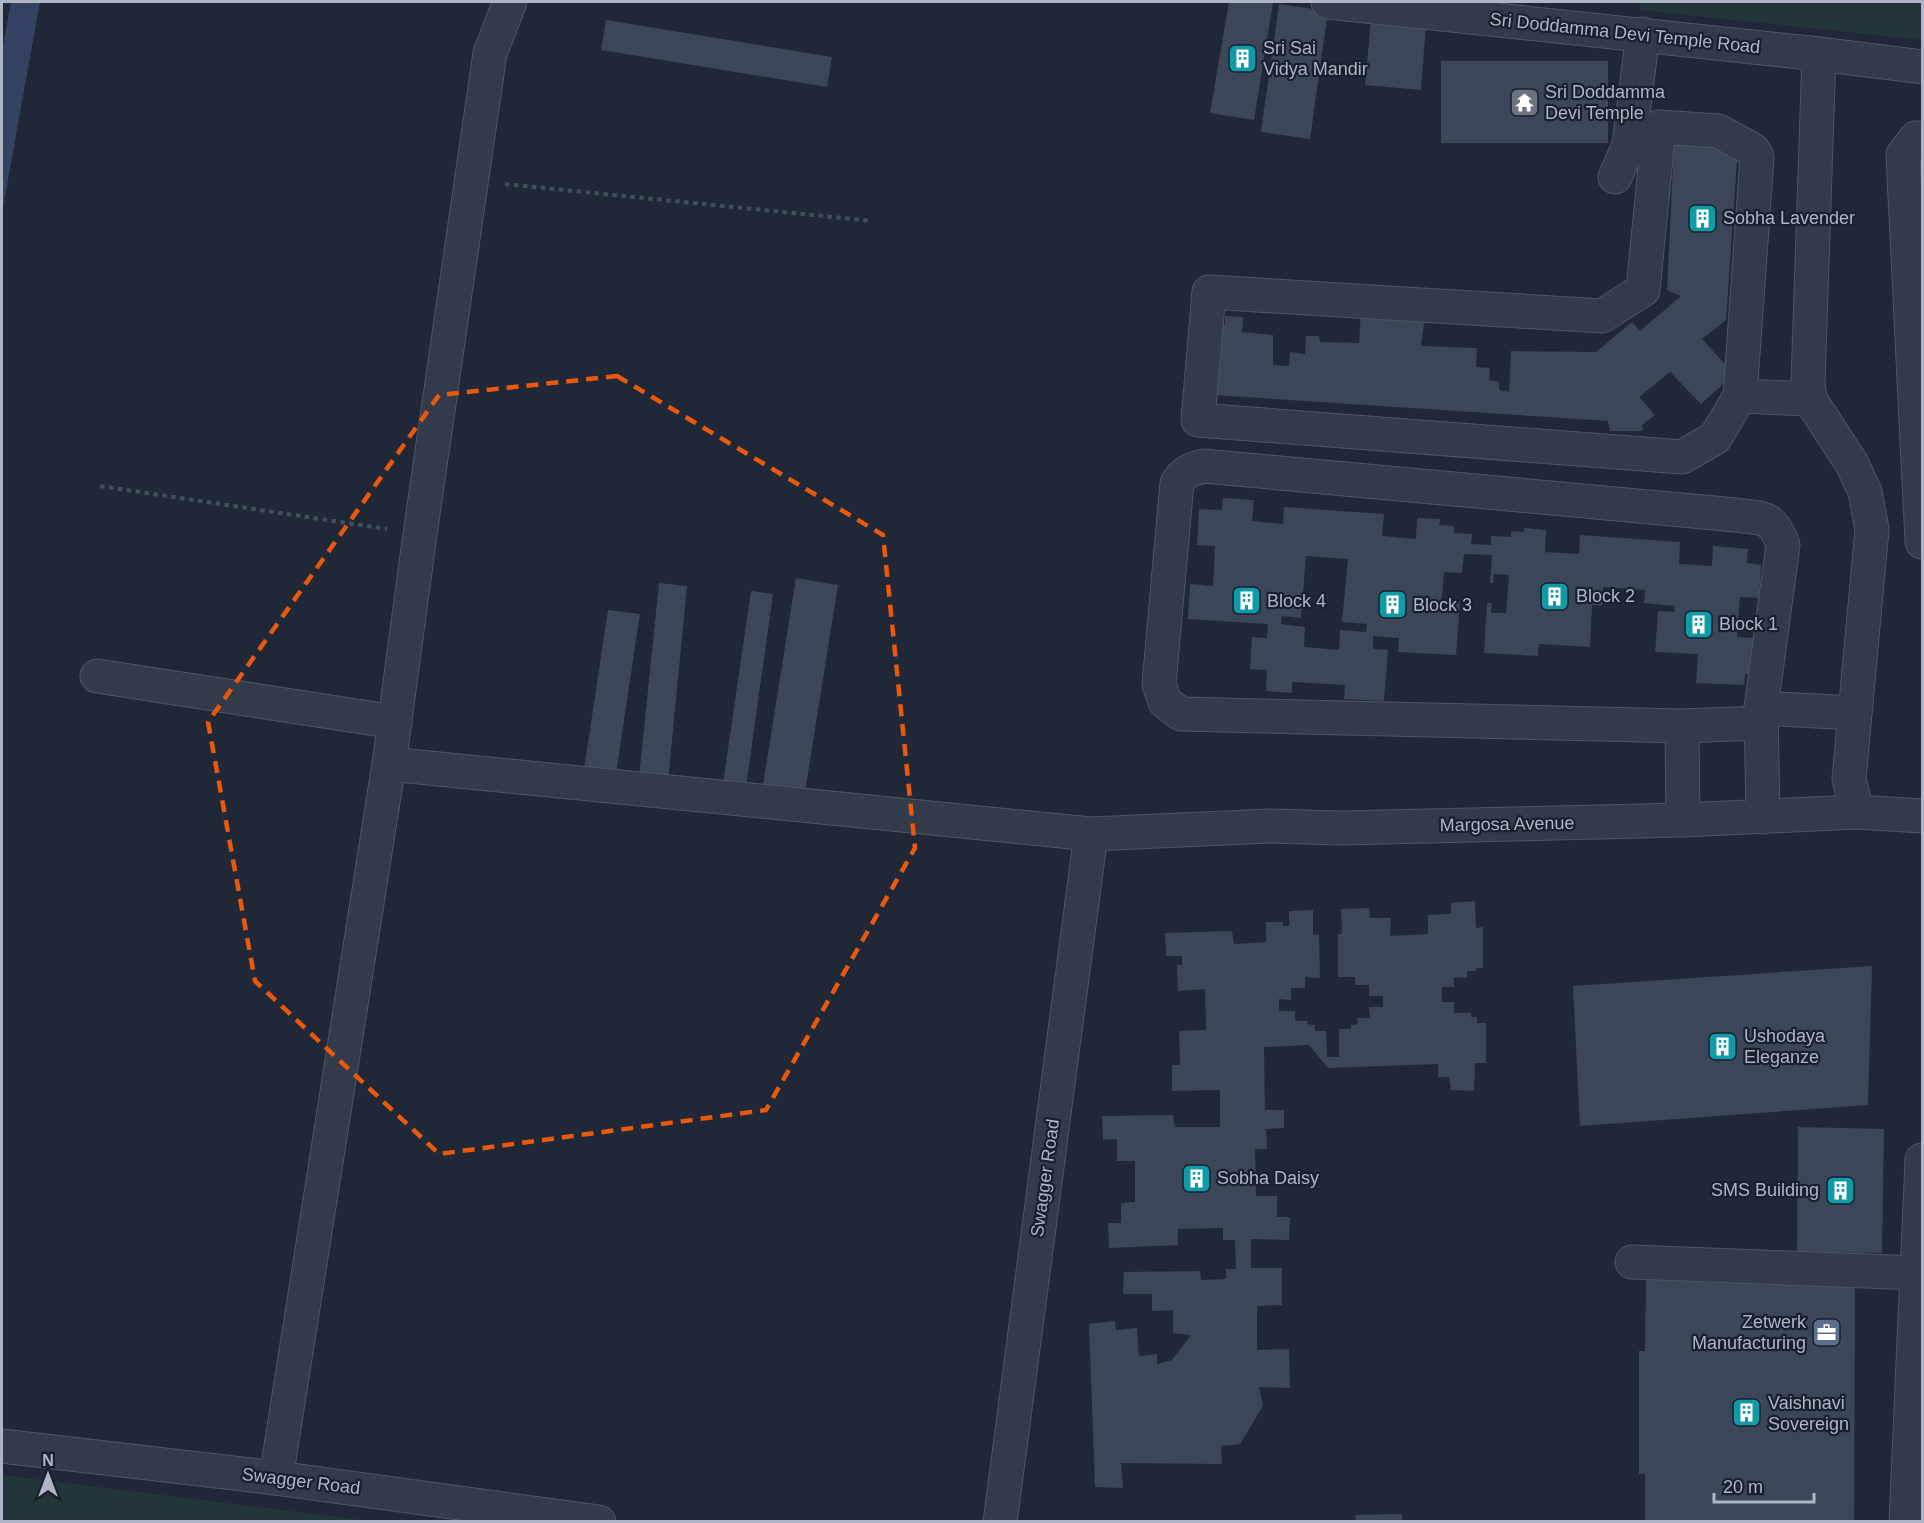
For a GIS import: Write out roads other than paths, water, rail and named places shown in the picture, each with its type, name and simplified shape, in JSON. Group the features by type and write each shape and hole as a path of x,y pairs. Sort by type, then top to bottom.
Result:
{"street":[{"path":"276,1478 389,764 490,53 510,2"},
{"name":"Sri Doddamma Devi Temple Road","path":"1328,2 1643,34 1923,67"},
{"path":"1615,177 1629,145 1643,34"},
{"path":"1819,54 1808,370 1810,399 1852,464 1865,492 1872,529 1850,779 1857,812"},
{"path":"1659,128 1718,131 1753,150 1757,157 1740,396 1715,438 1682,457 1198,420 1209,292 1602,316 1644,290 1659,128"},
{"path":"1923,138 1916,138 1903,155 1923,542"},
{"path":"1740,396 1810,399"},
{"path":"1762,817 1761,715 1783,545 1777,528 1766,519 1204,466 1183,474 1177,483 1159,684 1165,702 1181,714 1682,726 1761,715 1856,712"},
{"path":"97,676 395,723"},
{"path":"1682,726 1683,820"},
{"name":"Margosa Avenue","path":"389,764 1091,834 1270,826 1340,828 1683,820 1857,812 1923,816"},
{"name":"Swagger Road","path":"1000,1521 1091,834"},
{"path":"1906,1521 1919,1286 1923,1160"},
{"path":"1632,1262 1919,1286"},
{"name":"Swagger Road","path":"2,1446 276,1478 599,1521"}],"water":[{"path":"11,2 40,2 2,213 2,51"}],"place":[{"name":"Sri Sai Vidya Mandir","path":"1242,58"},
{"name":"Sri Doddamma Devi Temple","path":"1524,102"},
{"name":"Sobha Lavender","path":"1702,218"},
{"name":"Block 2","path":"1555,596"},
{"name":"Block 4","path":"1246,601"},
{"name":"Block 3","path":"1392,605"},
{"name":"Block 1","path":"1698,624"},
{"name":"Ushodaya Eleganze","path":"1723,1046"},
{"name":"Sobha Daisy","path":"1196,1178"},
{"name":"SMS Building","path":"1840,1190"},
{"name":"Zetwerk Manufacturing","path":"1827,1332"},
{"name":"Vaishnavi Sovereign","path":"1747,1413"}]}
